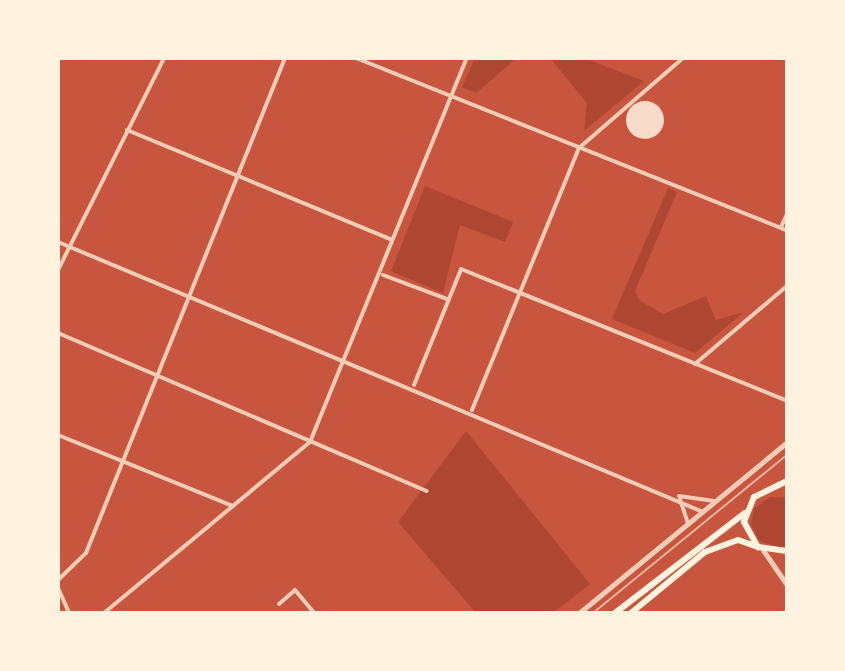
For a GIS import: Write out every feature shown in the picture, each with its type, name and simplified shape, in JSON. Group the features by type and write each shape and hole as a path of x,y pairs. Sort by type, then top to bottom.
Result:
{"main road":[{"path":"615,613 745,513 754,497 787,481"},
{"path":"774,488 787,490"},
{"path":"745,513 746,533 761,549"},
{"path":"631,613 715,546 738,540 761,549 787,551"}],"street":[{"path":"58,270 67,246 164,58"},
{"path":"58,580 86,553 285,58"},
{"path":"356,58 784,228 787,214"},
{"path":"104,613 310,442 344,357 383,275 392,240 467,58"},
{"path":"472,410 579,148 683,58"},
{"path":"127,130 392,240"},
{"path":"58,242 679,496 703,512"},
{"path":"413,386 461,269 787,401"},
{"path":"383,275 447,299"},
{"path":"695,364 787,286"},
{"path":"58,333 427,491"},
{"path":"58,435 233,506"},
{"path":"579,613 787,442"},
{"path":"679,496 717,501"},
{"path":"679,496 688,524"},
{"path":"761,549 787,585"},
{"path":"58,588 69,613"},
{"path":"279,604 295,590 314,613"}],"shaded area":[{"path":"475,58 517,58 476,93 462,87"},
{"path":"550,58 584,58 644,81 584,131 587,103"},
{"path":"425,186 513,222 505,242 460,225 443,293 391,271"},
{"path":"668,188 677,192 635,291 639,300 663,314 706,296 716,320 744,312 695,353 612,319"},
{"path":"466,431 590,584 553,613 476,613 398,522"},
{"path":"770,497 787,498 787,546 781,548 759,541 751,525 754,509"}],"building":[{"path":"645,101 659,106 664,120 659,134 645,139 631,134 626,120 631,106"}],"tram line":[{"path":"593,613 787,455"}]}
